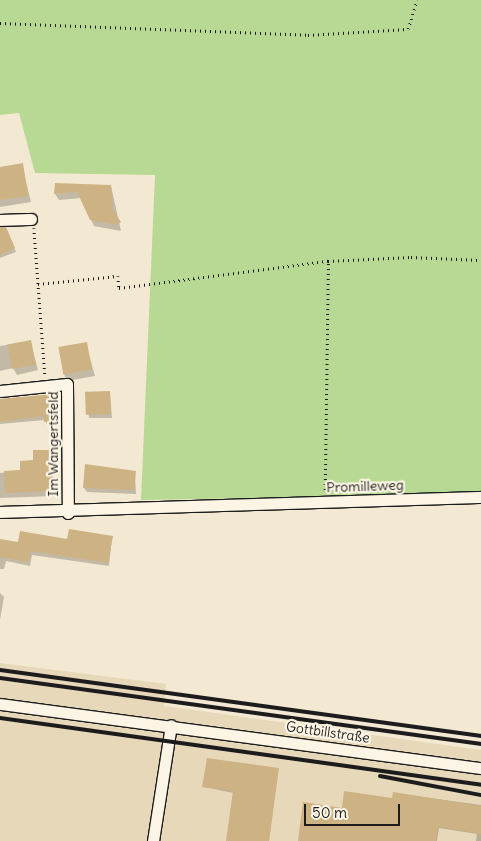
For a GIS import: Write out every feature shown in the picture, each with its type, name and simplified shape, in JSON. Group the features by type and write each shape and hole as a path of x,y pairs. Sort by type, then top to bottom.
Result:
{"street":[{"path":"0,220 31,219"},
{"name":"Im Wangertsfeld","path":"0,391 46,384 68,384 68,513"},
{"name":"Promilleweg","path":"0,512 68,513 155,507 481,497"},
{"name":"Gottbillstraße","path":"0,704 171,725 481,768"},
{"path":"154,841 171,725"}],"path":[{"path":"0,22 308,35 408,29 417,0"},
{"path":"31,219 46,384"},
{"path":"38,284 118,276 119,288 328,262 410,257 481,260"},
{"path":"324,502 328,262"}],"shaded area":[{"path":"0,663 166,684 164,706 481,750 481,841 0,841"}],"green space":[{"path":"0,0 481,0 481,494 141,500 155,175 35,173 19,113 0,115"}],"building":[{"path":"23,163 28,196 0,200 0,167"},
{"path":"55,183 111,185 113,210 121,222 117,225 90,220 77,192 54,194"},
{"path":"0,227 6,227 15,248 0,255"},
{"path":"31,340 36,365 12,369 7,345"},
{"path":"87,342 92,370 63,375 58,347"},
{"path":"110,391 111,414 86,415 85,392"},
{"path":"54,394 55,421 44,422 43,416 0,422 0,399"},
{"path":"33,450 52,450 52,491 5,493 4,471 20,470 20,461 33,460"},
{"path":"85,464 136,471 134,490 83,488"},
{"path":"69,529 113,536 108,563 31,551 28,562 0,557 0,539 18,542 20,531 67,539"},
{"path":"207,758 279,768 269,841 226,841 233,791 202,787"},
{"path":"344,791 392,798 393,792 481,806 481,834 438,827 436,841 298,841 303,802 342,808"}],"railway":[{"path":"0,670 481,736"},
{"path":"0,678 481,744"},
{"path":"0,718 481,785"},
{"path":"380,776 481,795"}]}
